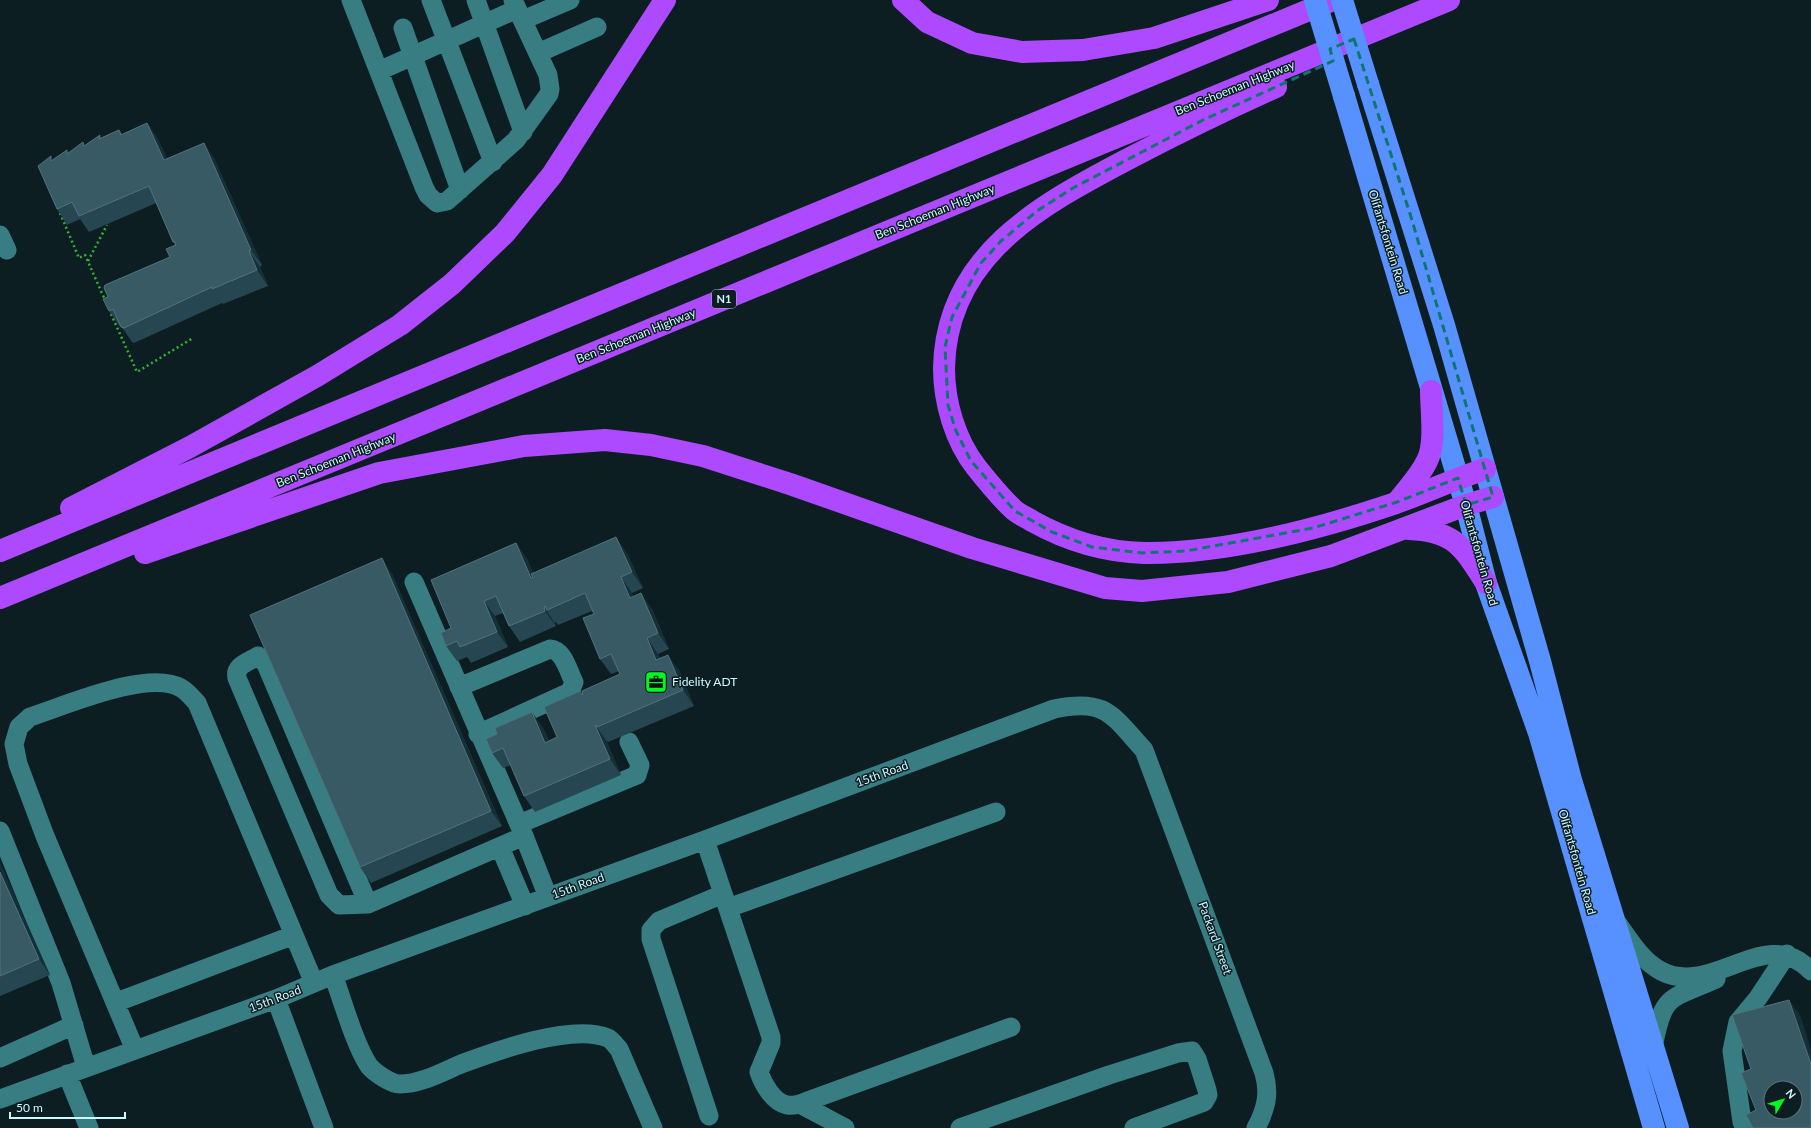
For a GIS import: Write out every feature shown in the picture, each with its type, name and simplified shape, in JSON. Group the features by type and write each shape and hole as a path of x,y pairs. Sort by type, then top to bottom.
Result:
{"highway":[{"path":"0,544 190,447 317,376 400,325 452,284 505,233 552,175 665,0"},
{"path":"903,0 927,22 972,44 1022,52 1083,50 1154,38 1268,0"},
{"path":"0,551 1333,0"},
{"name":"Ben Schoeman Highway","path":"0,598 1449,0"},
{"path":"1465,0 1203,120 1073,188 1037,211 1001,241 982,263 967,286 952,317 945,347 944,378 948,405 956,431 971,461 1015,511 1052,532 1092,547 1142,553 1186,551 1243,543 1313,528 1397,502 1485,469"},
{"path":"1397,502 1418,476 1428,460 1431,448 1431,391"},
{"path":"0,603 379,472 524,446 605,440 651,445 703,456 790,484 972,548 1105,588 1142,591 1228,582 1331,556 1466,505 1493,497"},
{"path":"1405,529 1427,530 1451,538 1475,565 1486,583"}],"main road":[{"name":"Olifantsfontein Road","path":"1315,0 1466,505 1486,583 1539,733 1654,1128"},
{"name":"Olifantsfontein Road","path":"1342,0 1411,217 1540,661 1571,780 1678,1128"}],"street":[{"path":"351,0 428,195 436,203 443,203 493,162 523,132 550,89 548,75 518,10"},
{"path":"431,0 493,162"},
{"path":"476,0 486,23 523,132"},
{"path":"379,71 518,10 570,0"},
{"path":"538,53 597,27"},
{"path":"403,28 460,190"},
{"path":"414,582 478,734 522,830 548,898"},
{"path":"459,687 550,649 556,649 560,653 574,682 570,692 478,734"},
{"path":"368,904 266,664 258,656 238,668 236,673 237,678 329,895 339,905 368,904 500,847 522,830 637,775 640,765 630,742"},
{"path":"135,1050 45,836 18,764 14,744 19,727 30,717 126,686 160,682 181,688 197,703 314,983"},
{"name":"15th Road","path":"0,1098 276,1000 333,975 548,898 1054,709 1073,705 1089,705 1116,718 1144,750"},
{"name":"Packard Street","path":"1144,750 1264,1073 1268,1087 1268,1098 1265,1109 1256,1128"},
{"path":"709,1116 651,939 652,930 660,921 726,901 996,812"},
{"path":"0,831 61,982 86,1067"},
{"path":"705,840 771,1037 771,1043 760,1067 760,1076 768,1090 781,1102 787,1105 800,1104 1011,1027"},
{"path":"500,847 525,906"},
{"path":"1613,916 1642,956 1652,965 1672,976 1684,977 1701,974 1752,960"},
{"path":"116,1002 294,936"},
{"path":"1653,1048 1658,1019 1666,1005 1681,994 1717,979 1765,954 1787,954 1796,958 1811,971"},
{"path":"1746,1128 1742,1122 1732,1051 1738,1022 1758,998 1787,954"},
{"path":"333,975 353,1032 370,1066 385,1078 398,1084 414,1083 495,1051 581,1033 609,1039 619,1049 653,1128"},
{"path":"276,1000 324,1128"},
{"path":"0,1058 74,1026"},
{"path":"960,1128 1171,1055 1187,1050 1194,1052 1207,1090 1208,1095 1204,1102 1134,1128"},
{"path":"67,1074 90,1128"},
{"path":"800,1104 845,1128"}],"path":[{"path":"57,208 79,258 85,255 106,303"},
{"path":"88,261 107,225"},
{"path":"110,310 136,372 193,338"}],"highlighted area":[{"path":"1354,39 1411,217 1493,497 1466,505 1458,478 1397,502 1313,528 1186,551 1142,553 1092,547 1052,532 1015,511 971,461 956,431 948,405 945,347 952,317 981,263 1001,241 1037,211 1073,188 1203,120 1333,61 1330,49"}],"building":[{"path":"147,123 164,160 204,143 251,250 249,251 257,270 212,289 212,287 124,328 121,327 113,309 109,311 103,299 108,297 104,288 105,285 170,257 166,249 176,245 174,241 173,242 149,186 79,216 72,202 57,209 38,166 51,156 51,161 67,150 67,154 83,142 84,146 100,135 99,139 119,130 121,135"},
{"name":"Fidelity ADT","path":"616,537 632,572 621,577 630,598 641,593 658,633 647,638 656,660 668,655 683,690 597,727 595,725 610,759 524,796 503,748 492,753 486,739 497,734 495,728 532,712 545,743 557,737 544,707 580,691 582,695 582,691 620,674 611,654 600,659 583,618 594,614 585,593 547,610 545,606 545,611 509,626 496,596 484,601 497,632 460,647 457,641 446,646 441,633 451,628 431,580 516,543 531,578 533,577 531,574"},
{"path":"382,558 491,811 360,867 250,615"},
{"path":"0,872 39,959 0,976"},
{"path":"1789,1000 1811,1064 1811,1128 1753,1128 1746,1115 1756,1110 1741,1073 1751,1069 1732,1015"}],"place":[{"name":"Fidelity ADT","path":"656,682"}]}
